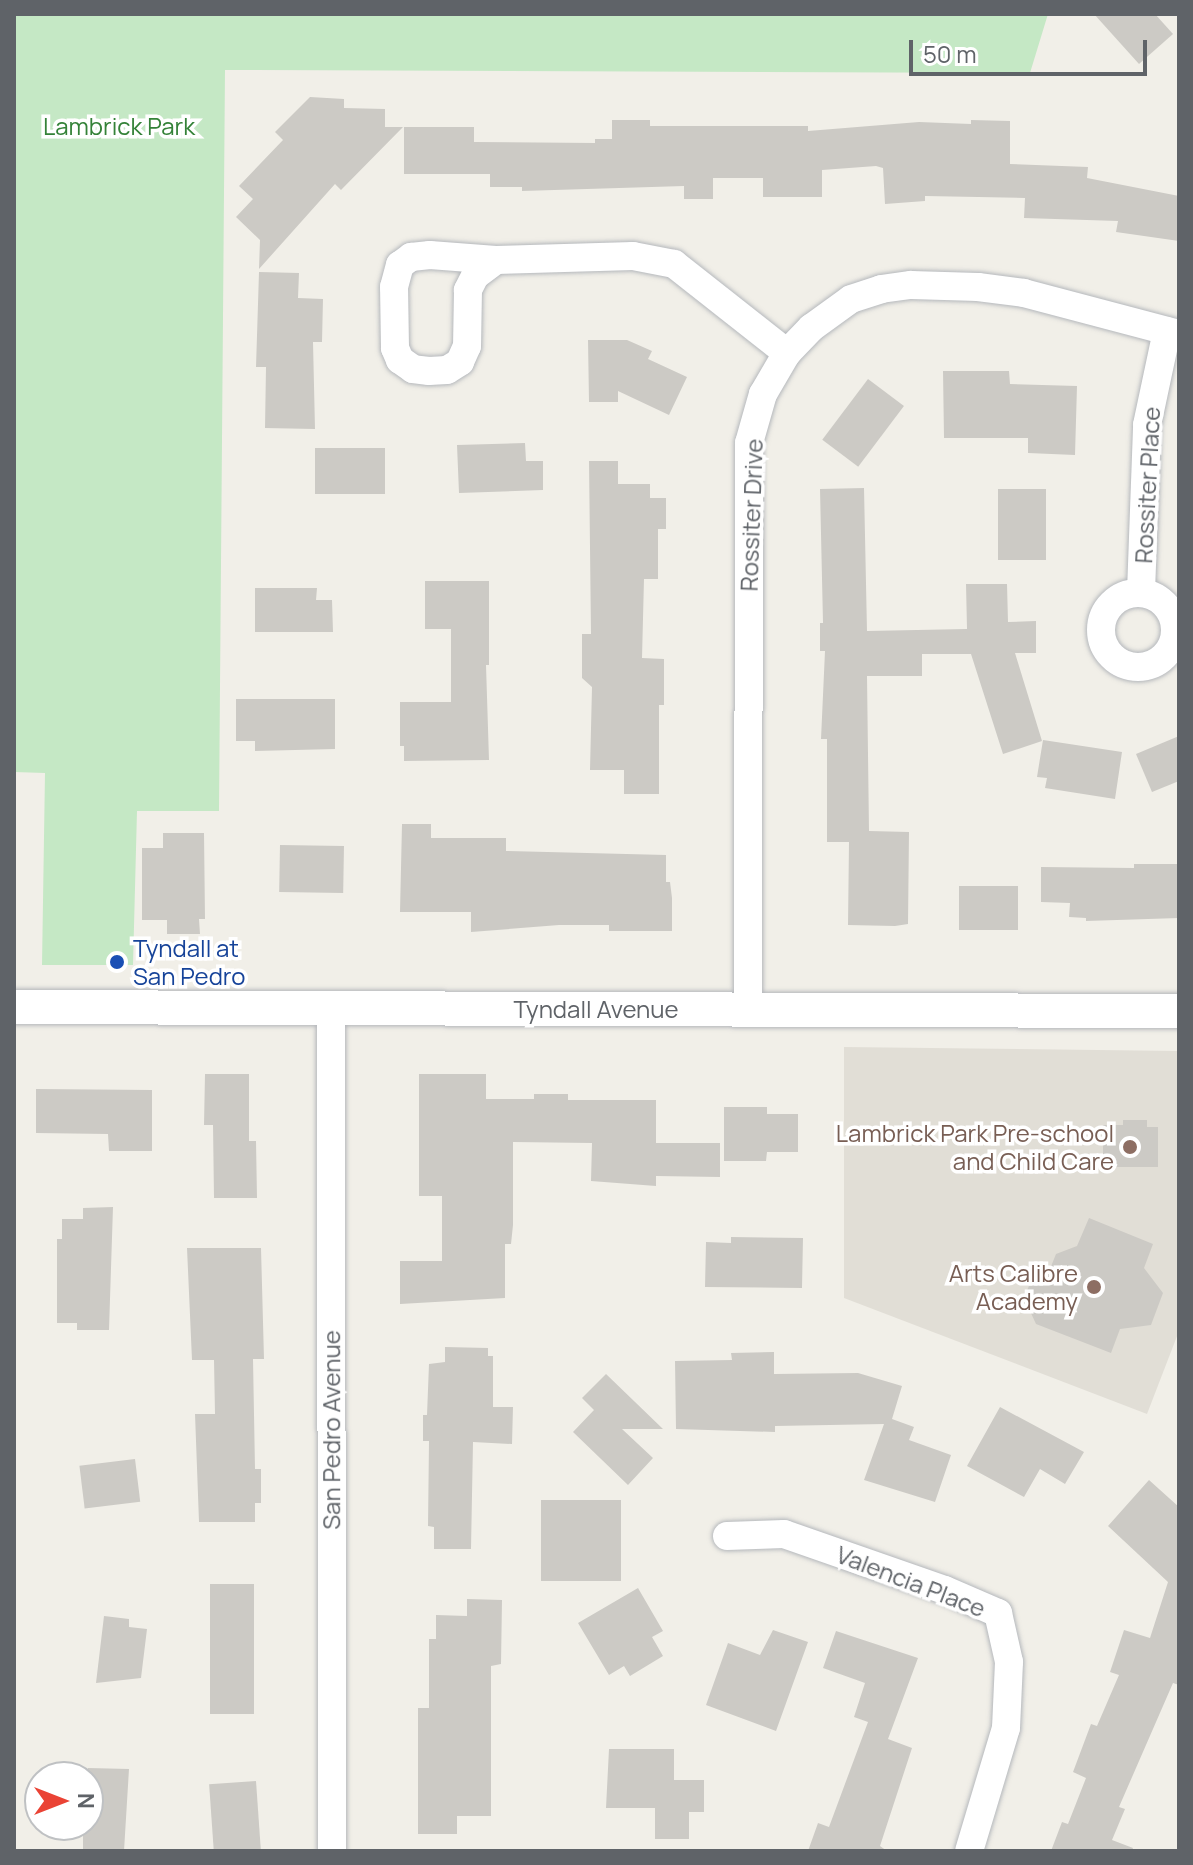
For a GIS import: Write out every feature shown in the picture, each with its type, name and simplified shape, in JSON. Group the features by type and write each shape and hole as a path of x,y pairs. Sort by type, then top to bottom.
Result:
{"street":[{"path":"496,260 475,276 468,290 467,346 460,362 447,370 429,371 413,369 400,360 395,348 394,287 400,265 411,257 430,255 496,260 633,256 674,264 787,353"},
{"name":"Rossiter Drive","path":"748,1010 749,443 763,394 787,353 811,328 851,299 881,289 911,285 952,285 1024,293 1173,332"},
{"name":"Rossiter Place","path":"1141,592 1147,425 1173,332"},
{"name":"Tyndall Avenue","path":"14,1007 1179,1011"},
{"name":"San Pedro Avenue","path":"331,1009 332,1851"},
{"name":"Valencia Place","path":"727,1536 784,1534 945,1590 998,1613 1009,1662 1006,1728 969,1851"}],"shaded area":[{"path":"844,1047 1179,1051 1179,1331 1147,1414 844,1298"}],"green space":[{"name":"Lambrick Park","path":"14,14 1048,14 1030,73 225,70 219,811 137,811 133,965 42,965 45,773 14,772"}],"building":[{"path":"1094,14 1155,14 1173,34 1139,64"},
{"path":"310,97 344,99 344,108 385,109 385,127 403,127 341,190 335,184 259,269 260,240 236,217 253,199 239,186 283,140 275,132"},
{"path":"612,120 650,120 650,126 808,126 808,131 919,122 971,124 971,120 1010,121 1010,164 1088,167 1087,178 1179,196 1179,241 1116,232 1118,221 1024,218 1025,198 925,196 925,201 885,204 883,168 876,166 822,170 822,197 763,197 763,178 713,178 713,199 684,199 684,186 522,191 522,187 490,187 490,174 404,174 404,127 474,127 474,142 595,143 595,139 612,139"},
{"path":"259,272 299,273 298,298 323,299 322,342 313,342 315,429 265,428 266,367 256,367"},
{"path":"588,340 627,340 652,351 648,359 687,377 669,415 618,391 618,402 589,402"},
{"path":"943,371 1009,371 1010,384 1077,386 1075,455 1028,453 1028,438 944,438"},
{"path":"868,379 904,406 858,467 822,440"},
{"path":"525,443 526,461 543,461 543,490 459,493 457,445"},
{"path":"315,448 385,448 385,494 315,494"},
{"path":"589,461 618,461 618,484 650,484 650,498 666,498 666,529 658,529 658,579 644,579 642,658 664,659 664,705 659,705 659,794 624,794 624,770 590,770 592,687 582,678 582,634 591,634"},
{"path":"864,488 867,631 967,629 966,584 1007,584 1008,622 1036,621 1036,653 1015,653 1042,741 1003,754 971,654 922,654 922,676 867,676 869,831 909,832 908,924 895,926 848,925 849,842 827,842 827,739 821,739 825,651 820,651 820,623 823,623 820,489"},
{"path":"998,489 1046,489 1046,560 998,560"},
{"path":"425,581 489,581 489,665 486,665 489,760 404,761 404,746 400,746 400,702 451,702 451,629 425,629"},
{"path":"255,588 317,588 316,600 332,600 333,632 255,632"},
{"path":"236,699 335,699 335,749 255,751 255,741 236,741"},
{"path":"1179,736 1179,781 1152,792 1136,754"},
{"path":"1043,740 1122,752 1115,799 1045,788 1047,778 1037,777"},
{"path":"402,824 431,824 431,838 506,838 506,851 666,855 666,882 670,882 672,898 672,931 609,931 609,925 559,925 471,932 471,912 400,912"},
{"path":"163,833 204,833 205,919 199,919 200,934 167,934 167,920 142,920 142,848 163,848"},
{"path":"280,845 344,846 343,893 279,892"},
{"path":"1134,864 1179,864 1179,918 1086,921 1086,918 1069,917 1070,903 1041,902 1041,867 1134,868"},
{"path":"959,886 1018,886 1018,930 959,930"},
{"path":"205,1074 249,1074 249,1141 256,1141 257,1198 214,1198 213,1125 204,1125"},
{"path":"419,1074 486,1074 486,1099 534,1099 534,1094 568,1094 568,1100 656,1100 656,1143 720,1143 720,1177 656,1176 656,1186 591,1181 592,1143 513,1142 513,1225 511,1244 505,1244 505,1298 400,1304 400,1261 442,1261 442,1196 419,1196"},
{"path":"36,1089 152,1090 152,1151 109,1151 108,1134 36,1133"},
{"path":"724,1107 767,1107 767,1114 798,1114 798,1152 767,1152 766,1161 724,1161"},
{"name":"Lambrick Park Pre-school and Child Care","path":"1123,1120 1147,1120 1147,1127 1158,1127 1158,1167 1103,1167 1103,1125 1123,1125"},
{"path":"113,1207 109,1330 77,1330 77,1323 57,1323 57,1239 62,1239 62,1219 83,1219 83,1208"},
{"name":"Arts Calibre Academy","path":"1089,1218 1153,1244 1144,1268 1163,1293 1151,1325 1120,1329 1111,1353 1036,1324 1024,1298 1031,1281 1048,1274 1056,1254 1077,1246"},
{"path":"731,1237 803,1238 802,1288 705,1287 706,1242 731,1243"},
{"path":"187,1248 261,1248 264,1359 253,1359 255,1469 261,1469 261,1503 255,1503 255,1522 199,1522 195,1414 215,1414 214,1360 192,1360"},
{"path":"445,1347 488,1348 488,1356 493,1356 493,1407 513,1407 512,1444 473,1442 471,1549 434,1549 434,1527 428,1526 429,1441 423,1441 423,1415 427,1415 429,1364 445,1362"},
{"path":"774,1352 774,1374 858,1373 902,1386 892,1419 914,1427 909,1440 951,1455 935,1502 864,1480 884,1424 775,1426 775,1432 676,1429 675,1361 732,1360 731,1353"},
{"path":"606,1374 663,1429 622,1429 653,1458 628,1485 573,1432 594,1410 582,1398"},
{"path":"1000,1407 1084,1452 1065,1484 1040,1469 1024,1497 967,1466"},
{"path":"135,1459 140,1502 85,1509 79,1466"},
{"path":"1149,1480 1179,1507 1179,1685 1173,1683 1119,1807 1125,1809 1112,1840 1133,1848 1132,1851 1051,1851 1062,1822 1068,1824 1086,1778 1073,1772 1091,1724 1097,1726 1119,1675 1110,1672 1124,1630 1150,1638 1168,1582 1108,1526"},
{"path":"541,1500 621,1500 621,1581 541,1581"},
{"path":"210,1584 254,1584 254,1714 210,1714"},
{"path":"638,1588 663,1631 652,1637 663,1656 630,1676 624,1666 609,1675 578,1623"},
{"path":"467,1599 502,1600 501,1664 491,1666 491,1816 457,1816 457,1834 418,1834 418,1708 429,1708 429,1639 436,1639 436,1615 467,1616"},
{"path":"104,1616 129,1619 129,1627 147,1629 141,1678 96,1683"},
{"path":"773,1630 808,1642 776,1731 706,1705 728,1643 760,1655"},
{"path":"836,1631 918,1658 888,1739 912,1748 880,1846 887,1851 808,1851 818,1823 829,1827 868,1722 854,1717 865,1683 823,1668"},
{"path":"609,1749 674,1749 674,1780 704,1780 704,1812 689,1812 689,1839 655,1839 655,1808 606,1808"},
{"path":"104,1768 129,1769 124,1851 83,1851 83,1841 104,1841"},
{"path":"256,1781 261,1851 214,1851 209,1784"}],"place":[{"name":"Tyndall at San Pedro","path":"117,962"},
{"name":"Lambrick Park Pre-school and Child Care","path":"1130,1147"},
{"name":"Arts Calibre Academy","path":"1094,1287"}]}
